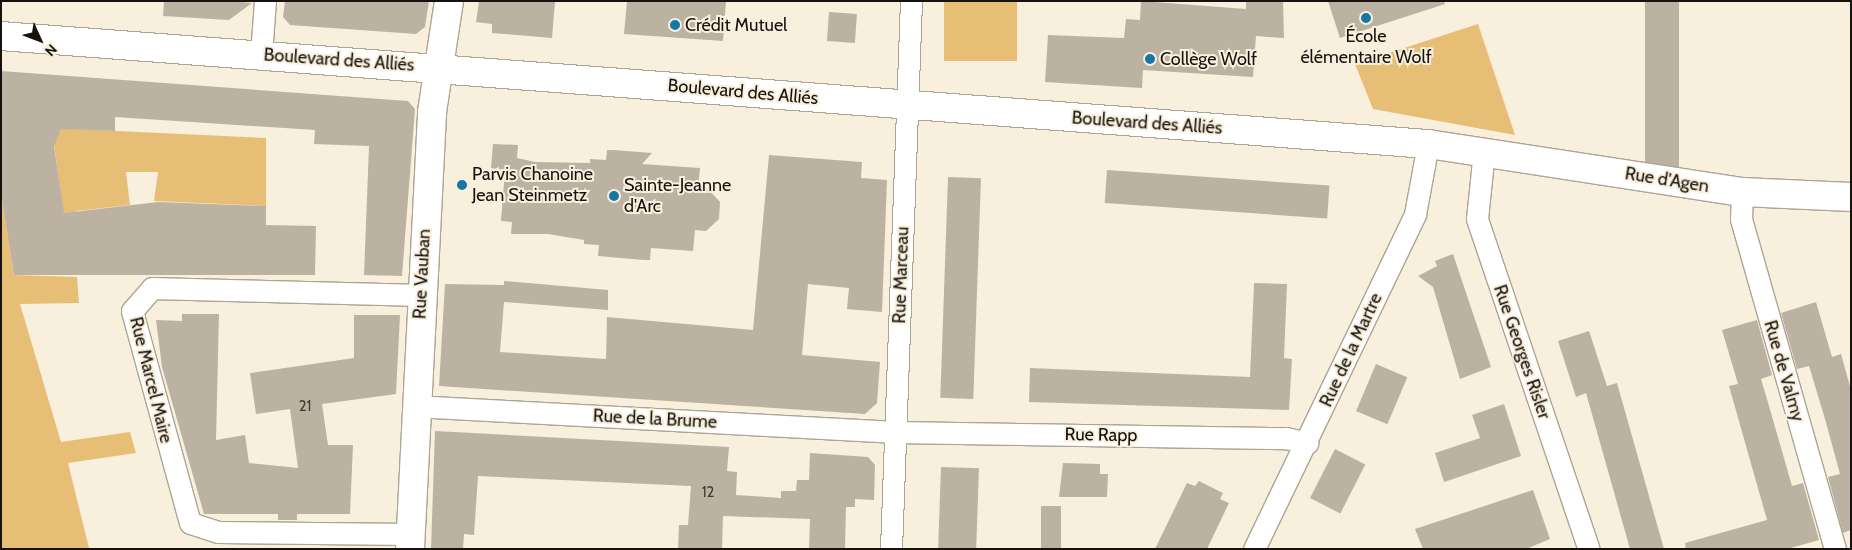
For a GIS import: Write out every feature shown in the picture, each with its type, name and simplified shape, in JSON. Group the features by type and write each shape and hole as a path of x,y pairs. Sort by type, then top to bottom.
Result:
{"main road":[{"name":"Rue Vauban","path":"410,541 415,406 432,112 449,1"},
{"name":"Boulevard des Alliés","path":"1,36 439,66 907,106 1428,144 1484,151"},
{"name":"Rue d'Agen","path":"1484,151 1742,192 1851,197"}],"street":[{"path":"261,54 265,1"},
{"name":"Rue Marceau","path":"891,549 911,1"},
{"name":"Rue de la Martre","path":"1254,549 1307,443 1415,214 1428,144"},
{"name":"Rue Georges Risler","path":"1484,151 1477,219 1589,549"},
{"name":"Rue de Valmy","path":"1742,192 1741,219 1835,549"},
{"name":"Rue Marcel Maire","path":"410,541 218,532 190,523 132,311 152,288 421,295"},
{"name":"Rue de la Brume","path":"415,406 895,432"},
{"name":"Rue Rapp","path":"895,432 1286,438 1307,443"}],"shaded area":[{"path":"944,1 1017,1 1017,61 944,61"},
{"path":"1478,24 1515,135 1373,109 1355,64"},
{"path":"52,128 266,138 266,206 154,201 158,172 126,172 130,205 76,211 76,227 65,227"},
{"path":"1,194 14,275 77,277 79,303 20,304 61,442 130,432 136,453 68,463 89,548 160,549 1,549"}],"building":[{"path":"164,1 231,1 252,3 229,20 163,16"},
{"path":"285,1 429,1 425,27 416,34 290,25 283,17"},
{"path":"479,1 555,2 552,38 492,33 492,24 476,22"},
{"name":"Crédit Mutuel","path":"627,1 726,1 723,41 624,34"},
{"name":"Collège Wolf","path":"1141,1 1246,9 1246,1 1283,1 1284,38 1256,36 1253,77 1143,70 1142,88 1045,82 1048,35 1124,38 1126,19 1140,20"},
{"name":"École élémentaire Wolf","path":"1328,1 1444,1 1445,4 1340,38"},
{"path":"1645,1 1679,1 1679,179 1645,179"},
{"path":"829,12 857,14 855,43 827,41"},
{"path":"1,71 408,101 415,109 402,276 364,275 369,146 314,144 315,130 115,117 115,131 61,129 54,146 64,213 158,202 266,206 266,225 316,226 315,275 14,275 1,194"},
{"name":"Sainte-Jeanne d'Arc","path":"493,144 518,145 517,158 535,162 590,163 590,159 606,160 607,150 613,150 652,153 642,164 700,168 698,189 709,190 720,202 719,219 706,231 695,230 693,251 651,248 650,260 598,256 599,245 584,244 584,240 548,234 511,234 512,222 501,221 505,170 491,168"},
{"path":"769,155 862,162 861,178 887,180 882,312 847,309 849,288 808,284 802,355 880,362 877,403 865,414 439,386 445,284 504,285 504,281 608,290 608,310 504,302 500,352 606,359 607,317 753,330"},
{"path":"1107,170 1329,186 1327,218 1105,203"},
{"path":"948,177 981,178 973,399 940,398"},
{"path":"1453,254 1491,367 1460,379 1433,287 1418,276 1437,266 1435,261"},
{"path":"1254,283 1287,284 1284,358 1292,359 1289,410 1029,402 1030,368 1250,377"},
{"path":"1816,302 1832,357 1841,354 1851,390 1851,530 1843,533 1828,477 1840,474 1825,419 1809,366 1797,369 1781,313"},
{"path":"182,314 219,314 216,440 245,435 249,463 298,468 290,409 256,414 250,373 354,358 354,315 400,315 396,394 322,404 328,445 353,445 350,514 297,514 297,520 278,520 278,514 204,514 162,367 156,320 182,321"},
{"path":"1757,320 1772,375 1761,379 1792,486 1803,483 1819,540 1787,549 1686,549 1685,543 1767,520 1729,386 1738,384 1722,330"},
{"path":"1589,331 1607,386 1617,383 1664,549 1630,549 1586,393 1576,397 1558,341"},
{"path":"1376,364 1407,377 1387,424 1356,411"},
{"path":"1504,404 1521,456 1444,482 1435,453 1480,438 1472,415"},
{"path":"435,431 729,447 727,471 737,472 736,495 781,498 781,491 796,491 797,480 809,480 810,453 868,457 875,465 874,500 855,499 855,507 846,507 845,549 809,549 810,519 723,516 722,549 678,549 679,525 688,525 691,486 478,476 474,535 464,534 463,549 431,549"},
{"path":"1335,449 1365,464 1340,513 1310,498"},
{"path":"1063,463 1100,464 1100,474 1108,474 1107,497 1059,497"},
{"path":"941,467 979,468 976,549 938,549"},
{"path":"1199,481 1223,493 1220,499 1229,503 1207,549 1155,549 1187,483 1195,486"},
{"path":"1533,490 1550,539 1526,549 1423,549 1415,529"},
{"path":"1041,506 1061,506 1061,549 1041,549"}],"place":[{"name":"École élémentaire Wolf","path":"1366,18"},
{"name":"Crédit Mutuel","path":"675,25"},
{"name":"Collège Wolf","path":"1150,59"},
{"name":"Parvis Chanoine Jean Steinmetz","path":"462,185"},
{"name":"Sainte-Jeanne d'Arc","path":"614,196"}]}
